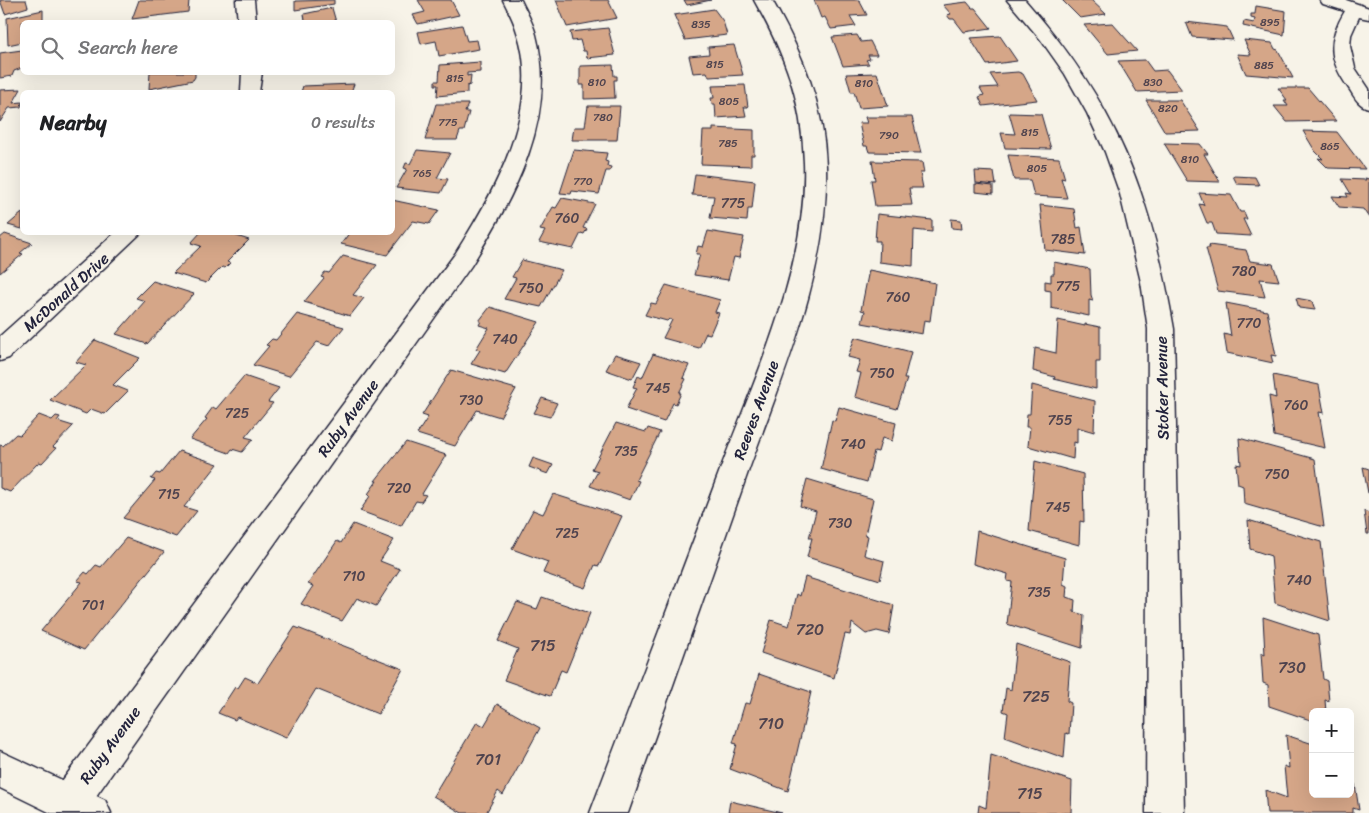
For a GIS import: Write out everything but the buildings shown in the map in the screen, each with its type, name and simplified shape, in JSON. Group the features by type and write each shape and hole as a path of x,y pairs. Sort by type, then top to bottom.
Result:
{"street":[{"path":"245,0 247,20"},
{"name":"Ruby Avenue","path":"80,808 462,260 486,224 507,187 531,112 532,54 525,28 512,0"},
{"name":"Reeves Avenue","path":"610,813 783,337 806,258 811,223 815,161 808,101 793,52 763,0"},
{"name":"Stoker Avenue","path":"1016,0 1063,56 1103,122 1125,173 1140,218 1154,278 1161,329 1164,813"},
{"path":"1329,0 1362,12 1342,30 1340,52 1350,78 1369,102"},
{"path":"250,90 252,75"},
{"name":"McDonald Drive","path":"0,351 128,235"},
{"path":"0,769 80,808"}]}
